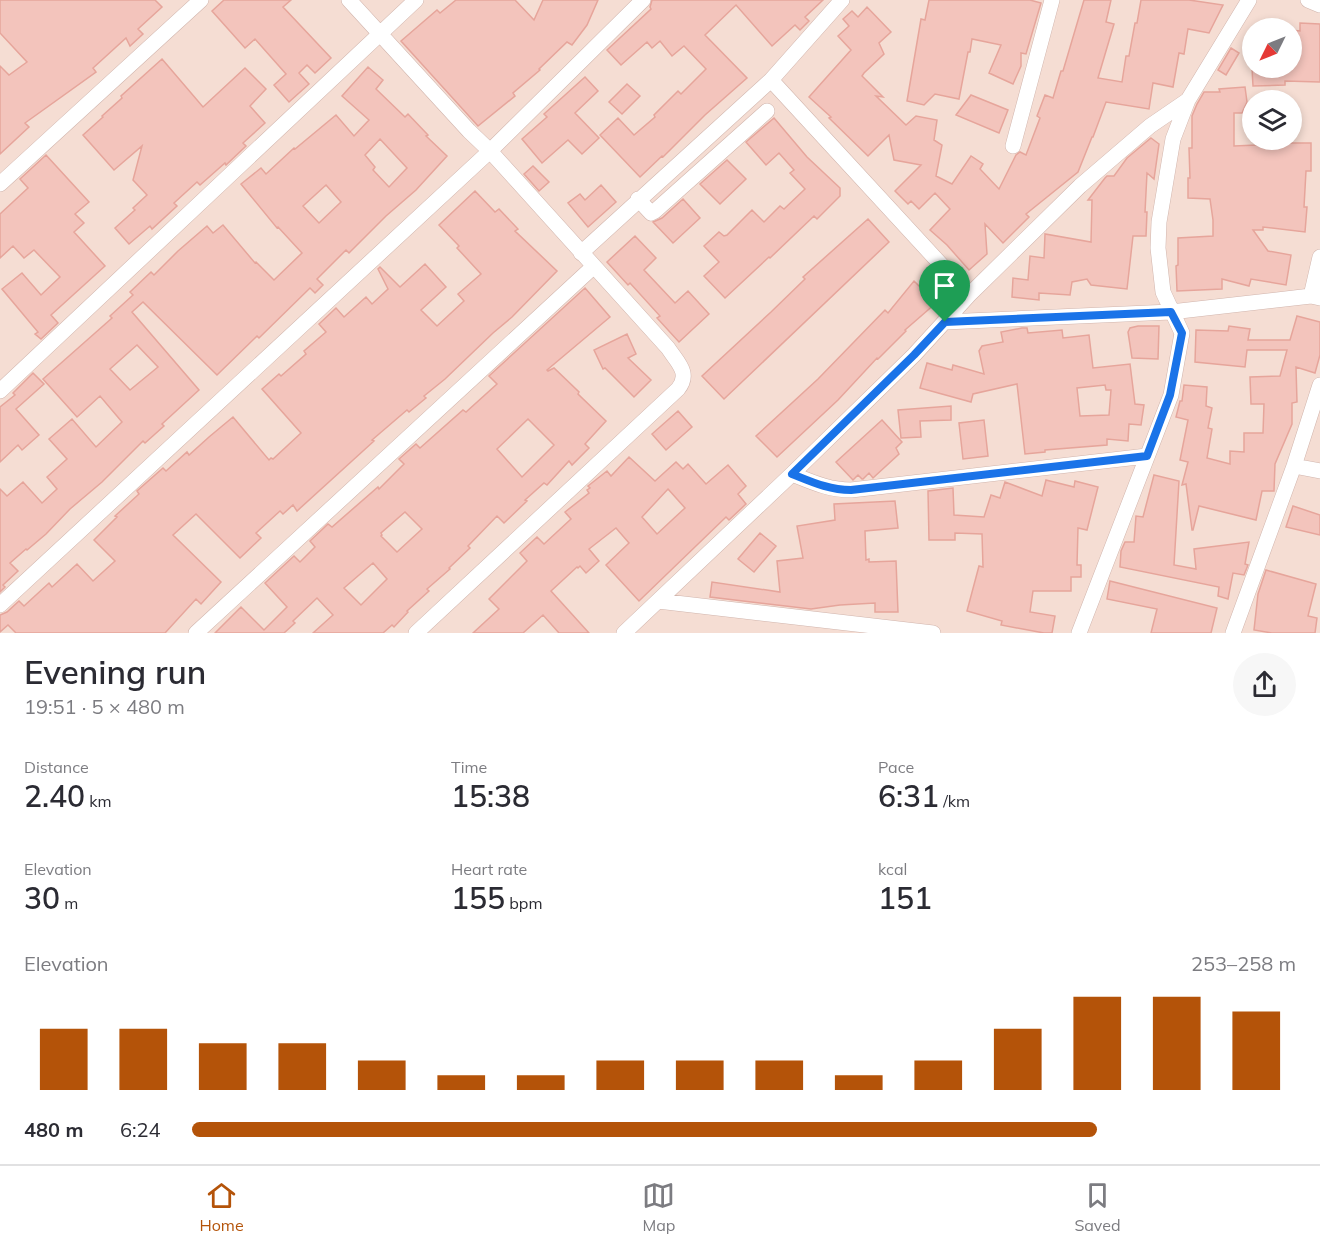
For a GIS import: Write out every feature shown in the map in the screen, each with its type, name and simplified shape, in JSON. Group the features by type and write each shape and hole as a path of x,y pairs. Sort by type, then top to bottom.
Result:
{"street":[{"path":"0,184 201,0"},
{"path":"349,0 469,132 490,151 668,348 684,372 684,382 678,389 416,633"},
{"path":"0,391 416,0"},
{"path":"0,605 490,151 644,0"},
{"path":"581,253 771,80 842,0"},
{"path":"1013,146 1052,0"},
{"path":"1079,633 1170,395 1182,333 1163,292 1158,248 1159,222 1173,139 1188,99 1248,0"},
{"path":"1308,0 1320,5"},
{"path":"771,80 969,295"},
{"path":"624,633 914,355 969,295 1080,186 1150,126 1188,99"},
{"path":"638,199 651,213 655,211 767,111"},
{"path":"945,322 1171,312 1315,297 1320,256"},
{"path":"196,633 593,267"},
{"path":"1233,633 1294,466 1320,385"},
{"path":"792,474 822,487 851,490 1147,456"},
{"path":"1294,466 1320,471"},
{"path":"658,601 933,633"}],"shaded area":[{"path":"0,0 1320,0 1320,633 0,633"}],"building":[{"path":"0,0 155,0 162,7 138,29 143,34 130,46 126,38 93,68 96,72 25,123 29,127 0,154 0,66 9,75 27,62 0,33"},
{"path":"224,0 291,0 283,7 331,58 315,73 307,65 299,73 309,84 289,102 274,85 286,74 255,39 245,48 212,11"},
{"path":"456,0 515,0 534,20 543,0 598,0 587,25 572,45 567,42 540,70 513,93 515,96 478,126 401,41 437,10 440,13"},
{"path":"652,0 823,0 805,17 809,21 800,30 795,25 772,46 736,5 705,35 747,78 640,177 600,135 618,118 634,135 655,117 654,115 678,91 681,94 706,69 684,46 672,56 660,41 652,48 647,42 621,65 607,50 651,9"},
{"path":"929,0 1030,0 1041,3 1026,54 1021,53 1021,66 1013,84 989,73 1001,45 972,39 959,99 935,94 924,105 907,101 921,19 925,20"},
{"path":"1084,0 1111,0 1106,22 1114,24 1098,78 1122,82 1126,56 1129,56 1141,0 1189,0 1223,5 1209,33 1188,29 1184,54 1179,53 1173,87 1153,83 1149,109 1106,102 1078,172 1026,214 1029,217 1003,243 985,224 987,254 969,270 930,230 950,209 935,193 919,209 911,201 908,204 895,191 921,165 894,160 889,135 868,156 809,97 851,50 838,36 849,26 843,19 852,11 858,17 867,7 891,32 879,43 884,54 862,76 883,97 876,96 906,125 916,116 937,120 934,140 942,145 936,176 952,184 971,156 983,164 980,169 999,189 1016,155 1020,152 1026,155 1040,118 1037,116 1045,95 1053,98"},
{"path":"1302,23 1320,24 1320,82 1285,81 1285,85 1253,86 1253,78 1302,78"},
{"path":"1231,48 1239,53 1226,75 1218,70"},
{"path":"162,59 203,107 245,68 266,89 250,106 265,123 243,143 246,146 226,165 225,163 200,185 197,182 174,203 177,206 152,229 150,226 129,244 115,228 135,210 133,208 147,195 133,180 142,146 114,170 83,135"},
{"path":"368,67 383,80 376,89 405,117 408,114 447,156 416,190 349,253 346,250 317,279 323,285 315,293 310,288 217,375 143,302 132,312 199,390 162,424 164,426 145,443 143,441 46,534 10,563 18,571 3,585 5,587 0,592 0,489 7,496 23,482 42,503 57,489 47,477 67,459 49,439 72,419 96,447 122,422 100,396 77,417 43,379 112,318 110,316 133,295 130,292 151,272 154,275 207,226 213,233 223,225 255,263 274,280 302,253 277,228 241,184 261,168 266,174 294,148 336,115 354,136 369,120 342,96","holes":["380,139 407,168 389,187 373,170 375,167 365,155","326,185 341,202 319,223 303,206","137,345 158,367 130,390 110,369"]},
{"path":"585,77 598,91 575,113 599,138 582,154 568,140 542,163 522,139 547,117 544,114"},
{"path":"627,84 640,96 622,114 609,102"},
{"path":"1245,87 1245,90 1242,90 1242,113 1234,113 1234,146 1242,146 1242,150 1302,150 1302,143 1311,143 1311,171 1306,171 1305,232 1263,227 1263,230 1253,230 1268,251 1291,255 1286,285 1251,279 1249,286 1222,279 1222,289 1177,291 1178,238 1213,236 1210,199 1188,198 1189,148 1192,148 1192,116 1197,104 1204,92 1220,92 1219,89"},
{"path":"971,95 1008,110 999,133 956,115"},
{"path":"774,118 807,157 840,188 840,196 817,219 814,216 725,298 704,276 719,262 704,246 719,232 724,236 727,235 752,210 764,222 780,206 784,209 805,189 790,173 794,170 779,153 766,165 746,142"},
{"path":"1151,138 1159,144 1154,179 1147,173 1146,236 1133,236 1127,289 1091,285 1087,279 1072,282 1070,295 1039,293 1039,300 1012,297 1013,278 1028,280 1030,256 1044,258 1045,234 1091,242 1092,200 1088,200 1107,176 1114,176 1127,158"},
{"path":"46,155 89,202 75,214 84,223 74,232 105,266 51,315 58,323 41,339 35,334 38,332 2,289 22,273 41,295 60,277 34,250 24,258 13,246 0,258 0,214 28,188 20,179"},
{"path":"727,160 746,179 720,204 700,184"},
{"path":"533,166 549,182 539,191 524,174"},
{"path":"601,185 616,202 588,227 568,203 580,194 585,200"},
{"path":"475,191 495,212 499,209 518,229 515,231 557,271 512,317 424,396 426,398 409,412 407,410 372,440 374,441 297,511 293,505 283,514 280,511 256,533 261,538 240,558 196,514 173,535 221,582 201,604 196,599 165,633 16,633 8,625 0,632 0,615 19,601 24,606 49,583 52,587 77,564 93,581 115,561 94,540 139,494 137,491 163,468 166,471 187,452 189,455 233,417 269,460 273,459 301,433 262,389 306,354 304,351 326,332 319,324 336,308 344,317 366,297 372,304 388,289 378,269 380,267 400,287 425,264 446,287 421,310 437,326 464,301 458,294 481,274 439,225"},
{"path":"683,199 700,218 673,243 653,222 662,218"},
{"path":"868,219 889,242 724,399 702,376 805,279 803,277"},
{"path":"635,236 656,258 644,270 675,303 688,291 709,314 679,342 657,318 660,316 607,262"},
{"path":"914,281 936,303 905,330 838,400 777,457 756,436 818,379 885,310 888,313"},
{"path":"585,288 610,317 547,370 554,368 606,421 585,444 589,448 572,465 569,461 547,485 544,483 504,523 497,516 468,546 470,548 427,589 429,591 407,611 394,627 392,625 383,633 313,633 333,615 317,598 284,633 215,633 241,607 264,630 287,607 265,583 294,556 300,562 315,547 310,541 328,524 332,527 378,487 379,489 404,464 399,459 416,444 420,448 497,384 489,376","holes":["528,419 554,445 522,477 497,449","405,512 422,529 397,552 381,536 381,533","373,563 387,579 361,605 344,588"]},
{"path":"1297,316 1320,322 1320,355 1315,373 1296,367 1297,402 1292,403 1292,424 1275,464 1274,491 1262,491 1256,520 1199,506 1192,530 1186,484 1182,485 1188,462 1180,460 1188,420 1176,417 1180,401 1182,401 1184,385 1207,387 1206,406 1212,408 1208,428 1212,429 1207,458 1230,464 1230,451 1244,452 1244,433 1263,433 1264,404 1251,404 1250,377 1280,376 1287,350 1247,350 1245,367 1195,362 1196,330 1228,331 1229,326 1250,329 1248,340 1290,340"},
{"path":"1159,326 1158,359 1132,358 1128,332 1130,328"},
{"path":"1027,328 1028,333 1062,330 1063,338 1089,335 1093,368 1130,364 1135,404 1144,405 1141,425 1129,424 1128,441 1107,439 1107,445 1025,454 1017,384 973,394 971,402 920,388 927,363 952,370 953,365 984,374 979,351 982,346 1003,342 1001,332","holes":["1105,385 1106,390 1111,390 1109,415 1080,416 1077,388"]},
{"path":"627,334 636,354 628,358 651,380 634,397 605,368 603,369 594,350"},
{"path":"33,373 44,384 16,409 39,435 22,450 18,445 0,462 0,407 15,395 13,393"},
{"path":"951,406 951,420 920,421 921,437 901,438 898,410"},
{"path":"678,411 692,427 666,450 652,434"},
{"path":"882,420 902,442 896,448 899,454 873,478 869,473 863,479 858,475 853,480 836,462"},
{"path":"984,420 988,456 963,459 959,423"},
{"path":"629,457 655,481 676,462 683,469 688,464 706,484 728,465 746,486 738,494 746,504 729,520 726,517 639,601 606,565 629,543 616,528 589,549 599,561 586,573 580,566 577,567 551,591 589,633 559,633 543,615 523,633 473,633 499,609 489,599 527,561 520,553 537,537 544,544 571,519 565,512 589,493 588,486 607,471 611,476","holes":["668,489 685,508 657,534 642,517"]},
{"path":"1154,475 1179,481 1174,565 1196,569 1194,549 1249,542 1245,564 1248,565 1244,575 1233,573 1228,599 1218,596 1219,587 1120,567 1121,551 1125,542 1134,542 1136,516 1143,517"},
{"path":"1046,480 1074,487 1075,481 1098,487 1087,530 1078,528 1077,565 1081,565 1081,577 1071,577 1071,591 1033,591 1030,612 1055,616 1052,633 1001,625 1002,621 967,611 979,566 983,567 982,534 955,533 955,540 929,540 928,491 953,488 954,515 984,517 991,495 1000,498 1005,482 1042,496"},
{"path":"895,501 898,528 865,531 866,560 869,559 869,562 896,561 898,612 875,612 875,603 811,609 710,597 712,582 780,592 777,561 803,558 797,526 835,520 834,504"},
{"path":"1293,506 1320,515 1320,535 1286,527"},
{"path":"760,533 776,546 754,572 738,559"},
{"path":"1266,570 1316,584 1308,616 1317,618 1315,633 1272,633 1254,630 1258,594"},
{"path":"1110,581 1217,608 1211,633 1151,633 1157,609 1107,599"}],"route":[{"path":"1171,312 1182,333 1170,395 1147,456 851,490 822,487 792,474 945,322 1171,312"}]}
